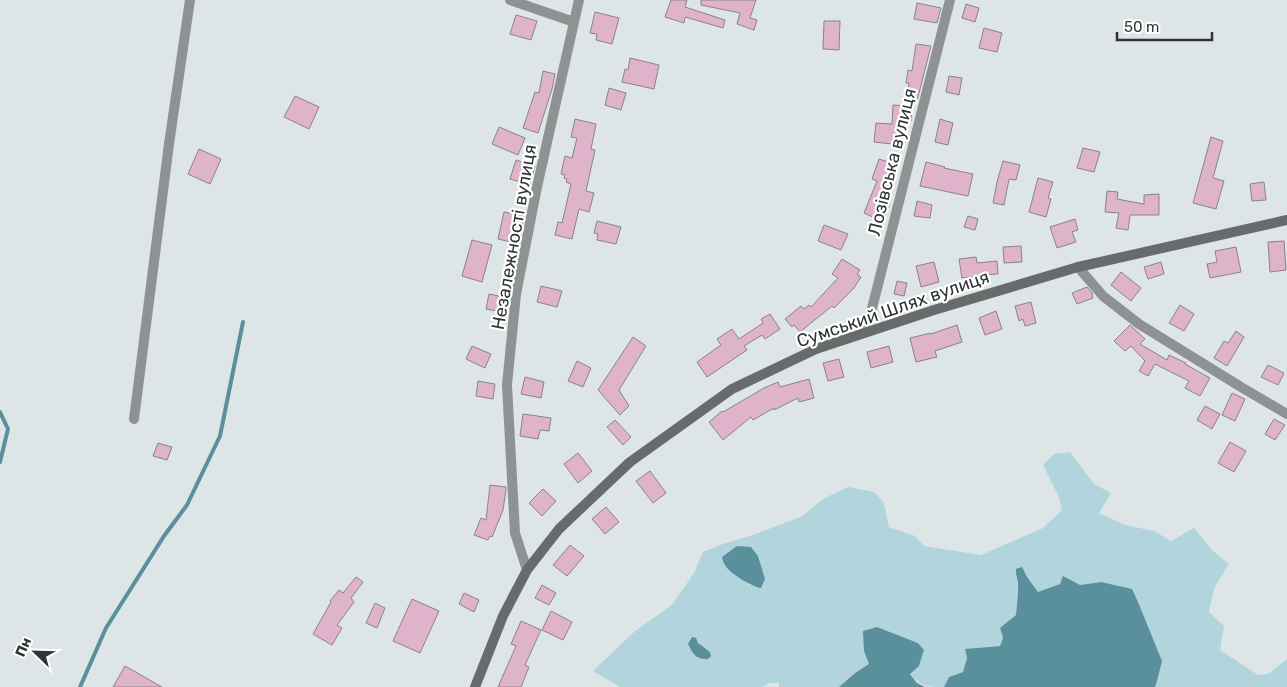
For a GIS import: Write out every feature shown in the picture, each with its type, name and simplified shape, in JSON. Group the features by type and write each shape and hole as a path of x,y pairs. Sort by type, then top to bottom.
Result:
{"main road":[{"name":"Сумський Шлях вулиця","path":"475,687 503,616 527,570 558,529 630,462 732,389 816,349 934,310 1078,267 1287,220"}],"street":[{"path":"134,419 169,144 190,0"},
{"path":"510,0 574,22"},
{"name":"Незалежності вулиця","path":"527,570 515,533 507,385 516,294 537,187 579,0"},
{"name":"Лозівська вулиця","path":"866,332 950,0"},
{"path":"1078,267 1103,296 1139,324 1287,414"}],"shaded area":[{"path":"1070,452 1094,484 1111,493 1099,513 1125,525 1154,531 1171,541 1194,528 1213,551 1229,564 1214,588 1209,612 1224,626 1220,650 1258,675 1268,674 1287,659 1287,687 1155,687 1157,681 1101,582 1080,585 1060,584 1038,593 1027,577 1016,569 1018,592 1016,615 1000,628 1003,638 1000,646 965,649 967,658 963,672 949,677 944,687 925,685 918,682 910,674 919,666 924,650 918,643 877,627 864,651 870,664 855,673 839,687 779,687 779,683 770,683 762,687 620,687 593,671 634,632 672,605 694,573 703,552 803,516 823,499 848,487 874,492 884,503 889,527 915,536 924,546 981,555 1043,528 1062,510 1058,495 1043,465 1054,454","holes":["758,556 756,587 735,575"]},
{"path":"737,546 751,547 758,556 765,579 761,588 741,579 731,572 724,563 722,557"},
{"path":"1022,567 1038,592 1060,584 1063,576 1080,585 1101,582 1132,589 1162,661 1155,687 944,687 949,677 963,672 967,658 965,649 1000,646 1003,638 1000,628 1016,615 1018,582 1016,569"},
{"path":"877,627 918,643 924,650 919,666 910,674 917,683 925,687 839,687 869,664 864,651 863,631"},
{"path":"692,637 696,638 698,643 710,652 711,656 708,659 698,657 693,653 688,644"}],"building":[{"path":"671,0 687,0 685,7 725,20 723,28 685,17 684,23 665,17"},
{"path":"701,0 756,0 750,18 757,20 754,30 737,24 740,13 701,5"},
{"path":"917,3 941,8 937,23 914,19"},
{"path":"966,4 979,8 975,22 962,18"},
{"path":"595,12 619,18 612,44 596,40 597,34 590,33"},
{"path":"516,15 537,21 531,40 510,34"},
{"path":"824,21 840,21 839,50 823,49"},
{"path":"984,28 1002,33 997,52 979,48"},
{"path":"916,44 931,46 917,101 907,100 909,83 906,83 908,70 912,71"},
{"path":"630,58 659,65 654,89 622,82 625,69 628,70"},
{"path":"543,71 555,74 538,133 523,128 535,92 539,93"},
{"path":"949,76 962,78 959,95 946,92"},
{"path":"609,88 626,93 621,110 605,105"},
{"path":"295,96 319,107 309,129 284,117"},
{"path":"893,105 912,106 911,121 904,121 901,145 874,142 876,123 892,124"},
{"path":"575,119 596,124 591,149 595,150 586,191 594,193 589,212 579,209 572,239 555,235 558,222 562,223 571,184 566,182 565,175 561,174 565,156 572,158 577,138 571,137"},
{"path":"940,119 953,123 948,145 935,142"},
{"path":"499,127 525,138 518,155 492,144"},
{"path":"1211,137 1223,141 1213,178 1224,181 1216,209 1193,203"},
{"path":"1083,148 1100,152 1094,172 1077,168"},
{"path":"199,149 221,159 210,184 188,174"},
{"path":"879,159 897,165 885,201 890,203 885,216 877,212 875,218 864,213 877,181 872,179"},
{"path":"516,160 535,166 530,185 510,179"},
{"path":"1003,161 1020,165 1016,180 1009,179 1004,205 993,203"},
{"path":"926,162 973,174 968,196 920,186"},
{"path":"1038,178 1053,182 1048,198 1051,199 1046,217 1029,212"},
{"path":"1264,182 1266,200 1252,201 1250,184"},
{"path":"1107,191 1118,192 1117,199 1144,204 1144,195 1159,194 1159,215 1130,215 1128,230 1116,228 1119,213 1105,212"},
{"path":"917,201 932,205 930,218 914,216"},
{"path":"504,212 524,216 519,244 498,239"},
{"path":"968,216 978,219 975,230 964,227"},
{"path":"1075,219 1078,230 1072,232 1076,242 1057,248 1050,227"},
{"path":"597,221 621,227 616,244 597,240 598,234 594,233"},
{"path":"824,225 848,234 841,250 818,241"},
{"path":"472,240 492,245 482,282 462,276"},
{"path":"1284,241 1286,270 1270,272 1268,242"},
{"path":"1021,246 1022,262 1004,263 1003,247"},
{"path":"1236,247 1241,272 1210,278 1207,264 1217,262 1215,251"},
{"path":"976,257 977,263 997,261 998,274 962,278 959,259"},
{"path":"842,259 860,270 857,274 861,277 854,288 834,308 832,306 800,332 794,325 792,327 785,319 801,306 804,309 809,305 811,307 838,278 832,274"},
{"path":"934,262 939,282 921,287 916,266"},
{"path":"1161,262 1164,274 1148,279 1144,267"},
{"path":"1121,272 1141,288 1131,301 1111,285"},
{"path":"897,281 907,283 904,296 894,294"},
{"path":"541,286 562,291 557,307 537,302"},
{"path":"1087,287 1092,293 1093,298 1077,304 1072,293"},
{"path":"489,294 509,298 507,313 486,309"},
{"path":"1031,302 1036,323 1025,326 1023,319 1019,321 1015,306"},
{"path":"1180,305 1194,314 1184,331 1169,323"},
{"path":"996,311 1002,329 985,335 979,318"},
{"path":"770,314 780,329 765,339 762,335 744,346 747,350 707,377 697,362 721,345 717,339 732,329 739,339 763,323 761,319"},
{"path":"957,325 962,342 935,351 937,357 916,362 910,338 931,334"},
{"path":"1130,325 1145,339 1140,344 1167,360 1169,355 1186,363 1210,378 1200,396 1185,388 1189,381 1155,364 1148,376 1139,371 1145,361 1131,346 1125,351 1114,341"},
{"path":"1236,331 1244,337 1227,366 1214,358 1224,341 1228,343"},
{"path":"633,337 646,346 619,390 629,406 620,415 598,390"},
{"path":"472,346 491,354 485,368 466,359"},
{"path":"889,346 893,362 871,368 867,352"},
{"path":"839,359 844,377 828,381 823,363"},
{"path":"577,361 591,368 583,387 568,381"},
{"path":"1268,365 1284,373 1278,385 1261,377"},
{"path":"525,377 544,382 541,398 521,394"},
{"path":"809,379 814,398 799,402 798,398 774,410 774,408 753,420 751,417 723,440 709,422 722,411 764,388 778,382 780,387"},
{"path":"478,381 495,384 493,399 476,396"},
{"path":"1232,393 1245,399 1235,421 1222,415"},
{"path":"1205,406 1220,414 1212,429 1197,420"},
{"path":"523,414 551,418 549,431 540,430 538,439 520,436"},
{"path":"1274,419 1285,425 1275,440 1265,434"},
{"path":"615,420 631,437 623,445 607,427"},
{"path":"1230,442 1246,451 1234,472 1218,463"},
{"path":"158,443 172,447 167,460 153,456"},
{"path":"578,453 592,471 578,483 564,464"},
{"path":"650,471 666,493 653,503 636,481"},
{"path":"490,485 506,487 506,490 503,510 492,537 490,536 488,540 474,535 481,518 486,520"},
{"path":"543,489 556,501 542,516 529,503"},
{"path":"606,507 619,522 605,534 592,519"},
{"path":"570,545 584,556 567,576 553,565"},
{"path":"356,577 363,582 351,598 354,602 337,625 342,628 332,645 313,634 330,601 339,590 343,593"},
{"path":"542,585 556,593 549,605 535,598"},
{"path":"464,593 479,600 474,612 459,604"},
{"path":"412,599 439,611 420,653 393,641"},
{"path":"375,603 385,608 377,628 366,623"},
{"path":"551,611 572,622 563,640 542,630"},
{"path":"521,621 541,630 525,665 529,667 521,687 498,687 516,646 511,644"},
{"path":"125,666 162,687 113,687"}],"waterway":[{"path":"80,687 106,628 164,536 187,505 220,436 243,322"},
{"path":"0,412 8,429 0,462"}]}
